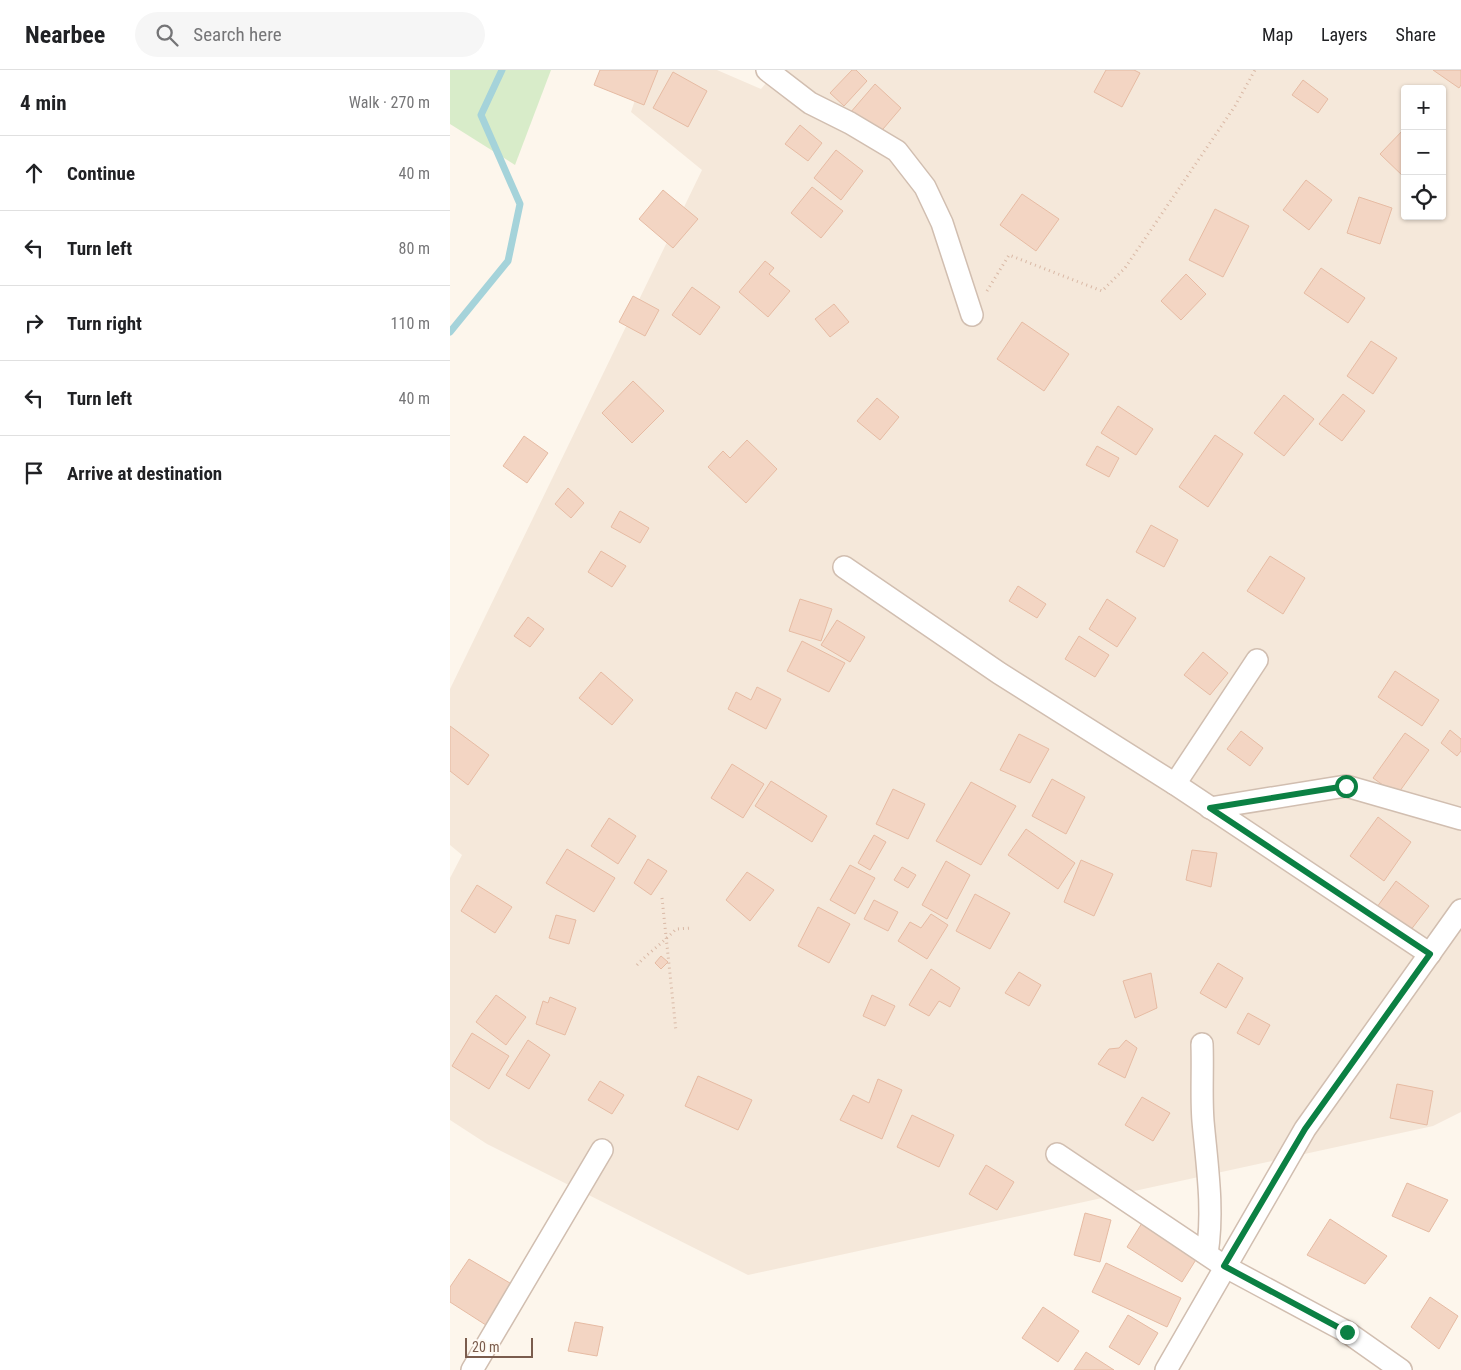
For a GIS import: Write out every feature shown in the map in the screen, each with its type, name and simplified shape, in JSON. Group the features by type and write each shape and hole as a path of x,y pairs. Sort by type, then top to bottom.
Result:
{"street":[{"path":"767,70 810,103 850,123 897,152 925,187 942,223 972,315"},
{"path":"844,567 999,673 1174,784 1430,954"},
{"path":"1174,784 1257,660"},
{"path":"1210,808 1346,786 1461,818"},
{"path":"1166,1370 1224,1266 1305,1129 1461,910"},
{"path":"1202,1044 1203,1119 1210,1184 1210,1235 1207,1254"},
{"path":"472,1370 602,1150"},
{"path":"1057,1154 1224,1266 1347,1332 1401,1370"}],"path":[{"path":"972,315 1009,255 1102,291 1125,268 1235,106 1255,70"},
{"path":"662,898 668,938 676,1031"},
{"path":"637,965 656,945 668,938 676,929 692,928"}],"shaded area":[{"path":"645,70 717,70 761,89 777,70 1461,70 1461,1112 1433,1126 748,1275 487,1144 450,1120 450,878 462,855 450,845 450,689 702,170 631,112"}],"green space":[{"path":"450,70 551,70 515,165 450,124"}],"building":[{"path":"600,70 658,70 644,105 594,85"},
{"path":"852,70 856,70 867,81 844,106 830,93"},
{"path":"1106,70 1134,70 1140,73 1122,107 1094,92"},
{"path":"1433,70 1461,70 1461,85 1459,88"},
{"path":"673,72 707,91 688,127 653,108"},
{"path":"1303,80 1328,99 1318,113 1292,95"},
{"path":"875,84 901,108 877,136 850,113"},
{"path":"800,125 822,143 808,161 785,144"},
{"path":"1401,132 1401,174 1380,154"},
{"path":"836,150 863,171 841,200 814,178"},
{"path":"1306,180 1332,200 1309,230 1283,210"},
{"path":"812,187 843,211 821,238 791,213"},
{"path":"663,190 698,219 673,248 639,219"},
{"path":"1022,194 1059,219 1036,251 1000,225"},
{"path":"1359,197 1392,208 1380,244 1347,233"},
{"path":"1215,209 1249,226 1223,277 1189,260"},
{"path":"765,261 774,268 769,274 790,291 768,317 739,292"},
{"path":"1321,268 1365,298 1348,323 1304,293"},
{"path":"1186,274 1206,294 1181,320 1161,301"},
{"path":"692,287 720,307 700,335 672,315"},
{"path":"633,296 659,310 645,336 619,322"},
{"path":"834,304 849,322 830,337 815,319"},
{"path":"1022,322 1069,354 1044,391 997,359"},
{"path":"1371,341 1397,358 1373,394 1347,376"},
{"path":"633,381 664,411 632,443 602,413"},
{"path":"1343,394 1365,411 1342,441 1319,424"},
{"path":"1284,395 1314,419 1284,456 1254,433"},
{"path":"877,398 899,417 880,440 857,421"},
{"path":"1118,406 1153,429 1136,455 1101,433"},
{"path":"1215,435 1243,454 1208,507 1179,487"},
{"path":"524,436 548,453 527,483 503,466"},
{"path":"747,440 777,469 746,503 708,467 723,451 730,458"},
{"path":"1097,446 1119,458 1109,477 1086,465"},
{"path":"568,488 584,503 571,518 555,504"},
{"path":"620,511 649,528 640,543 611,527"},
{"path":"1151,525 1178,540 1164,567 1136,552"},
{"path":"601,551 626,566 612,587 588,572"},
{"path":"1270,556 1305,578 1283,614 1247,591"},
{"path":"1018,586 1046,604 1037,618 1009,601"},
{"path":"800,599 832,609 821,641 789,631"},
{"path":"1107,599 1136,618 1117,647 1089,629"},
{"path":"528,617 544,629 530,647 514,636"},
{"path":"837,620 865,637 850,662 821,645"},
{"path":"1079,636 1109,655 1095,677 1065,659"},
{"path":"802,641 845,663 829,692 787,671"},
{"path":"1203,652 1228,673 1210,695 1184,675"},
{"path":"1395,671 1439,700 1422,726 1378,697"},
{"path":"601,672 633,700 612,725 579,698"},
{"path":"757,687 781,699 766,729 728,709 736,692 751,700"},
{"path":"450,726 489,755 468,785 450,771"},
{"path":"1450,730 1461,739 1461,751 1457,756 1441,743"},
{"path":"1241,731 1263,748 1250,766 1227,749"},
{"path":"1405,733 1429,750 1397,795 1373,778"},
{"path":"1019,734 1049,749 1030,783 1000,770"},
{"path":"732,764 764,784 743,818 711,798"},
{"path":"1052,779 1085,797 1066,834 1032,816"},
{"path":"771,781 827,816 812,842 755,806"},
{"path":"971,782 1016,806 981,865 936,841"},
{"path":"893,789 925,804 908,839 876,824"},
{"path":"1378,817 1411,842 1384,881 1350,856"},
{"path":"609,818 636,836 618,864 591,846"},
{"path":"1026,829 1075,863 1058,889 1008,855"},
{"path":"874,835 886,842 870,870 858,863"},
{"path":"567,849 615,878 594,912 546,883"},
{"path":"1192,850 1217,853 1211,887 1186,880"},
{"path":"648,859 667,871 651,895 634,883"},
{"path":"1081,860 1113,874 1094,916 1064,902"},
{"path":"946,861 970,875 947,919 922,905"},
{"path":"850,865 875,878 855,914 830,900"},
{"path":"902,867 916,875 908,888 894,880"},
{"path":"747,872 774,890 750,921 726,900"},
{"path":"1396,881 1429,906 1410,931 1377,907"},
{"path":"477,885 512,907 495,933 461,911"},
{"path":"975,894 1010,913 990,949 956,931"},
{"path":"874,900 898,912 888,931 864,919"},
{"path":"818,907 850,924 829,963 798,946"},
{"path":"931,914 948,925 927,959 898,941 910,922 921,928"},
{"path":"556,915 576,920 569,944 549,938"},
{"path":"661,956 668,962 661,969 655,963"},
{"path":"1218,963 1243,978 1226,1008 1200,993"},
{"path":"931,969 960,988 950,1007 939,1001 929,1016 909,1005"},
{"path":"1019,972 1041,985 1029,1006 1005,993"},
{"path":"1151,973 1157,1008 1135,1018 1123,981"},
{"path":"496,995 526,1017 506,1045 476,1022"},
{"path":"872,995 895,1006 885,1026 863,1016"},
{"path":"550,997 576,1008 565,1035 536,1024 543,1001 548,1003"},
{"path":"1248,1013 1270,1025 1259,1045 1237,1033"},
{"path":"472,1033 509,1056 489,1089 452,1066"},
{"path":"528,1040 550,1055 529,1089 506,1075"},
{"path":"1126,1040 1137,1048 1125,1078 1098,1064 1109,1049 1119,1048"},
{"path":"698,1076 752,1100 738,1130 685,1106"},
{"path":"878,1079 902,1090 882,1139 840,1120 853,1095 869,1103"},
{"path":"600,1081 624,1095 612,1114 588,1100"},
{"path":"1397,1084 1433,1091 1427,1125 1390,1118"},
{"path":"1142,1097 1170,1113 1153,1141 1125,1125"},
{"path":"912,1115 954,1135 939,1167 897,1147"},
{"path":"986,1165 1014,1182 997,1210 969,1194"},
{"path":"1407,1183 1448,1200 1429,1232 1392,1216"},
{"path":"1085,1213 1111,1220 1100,1262 1074,1255"},
{"path":"1330,1219 1387,1256 1365,1284 1307,1255"},
{"path":"1142,1223 1197,1258 1182,1282 1127,1247"},
{"path":"469,1259 515,1286 489,1327 450,1302 450,1287"},
{"path":"1106,1263 1181,1298 1167,1327 1092,1292"},
{"path":"1430,1297 1458,1316 1439,1349 1411,1327"},
{"path":"1043,1307 1079,1331 1058,1362 1022,1338"},
{"path":"1128,1315 1158,1333 1139,1365 1109,1347"},
{"path":"575,1322 603,1327 597,1356 568,1351"},
{"path":"1086,1352 1114,1370 1074,1370"}],"waterway":[{"path":"450,332 508,261 520,204 481,115 502,70"}],"route":[{"path":"1346,786 1210,808 1430,954 1305,1129 1224,1266 1347,1332"}]}
